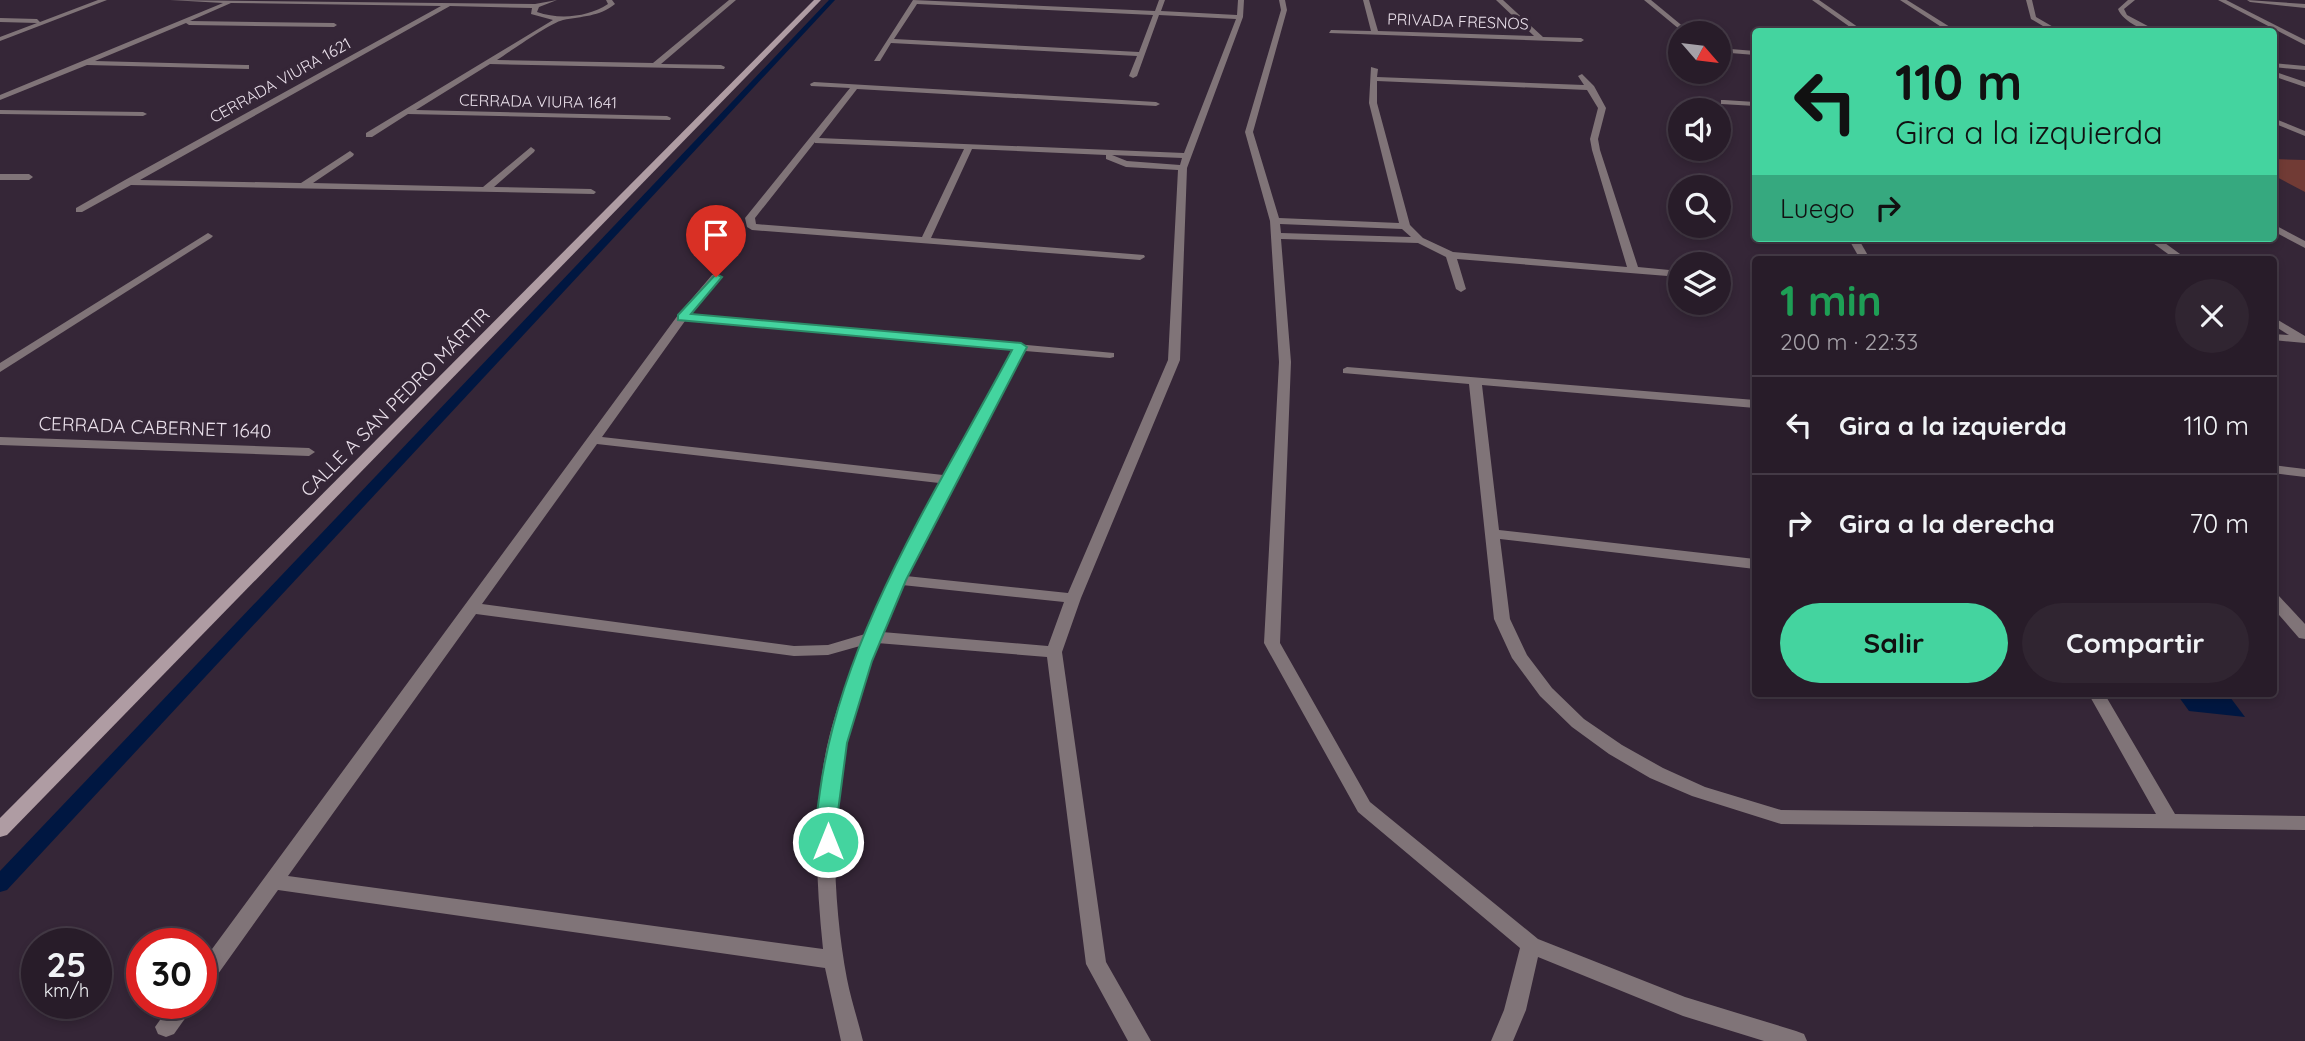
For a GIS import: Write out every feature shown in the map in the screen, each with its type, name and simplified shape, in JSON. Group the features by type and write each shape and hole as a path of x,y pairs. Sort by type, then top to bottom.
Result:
{"main road":[{"name":"CALLE A SAN PEDRO MÁRTIR","path":"0,830 818,0"}],"street":[{"path":"0,39 104,0"},
{"path":"173,0 536,6 554,0"},
{"path":"536,6 533,13 562,17 607,9 612,4 608,0"},
{"path":"655,65 733,0"},
{"path":"1028,7 1033,0"},
{"path":"1133,76 1162,0"},
{"path":"1282,0 1284,10 1249,132 1275,221 1285,362 1272,643 1364,807 1531,945 1683,1006 1796,1041"},
{"name":"PRIVADA FRESNOS","path":"1366,0 1375,32"},
{"name":"PRIVADA FRESNOS","path":"1499,0 1540,38"},
{"path":"1647,0 1673,21"},
{"path":"1815,0 1856,28"},
{"path":"1903,0 1948,28"},
{"path":"2029,0 2033,18 2052,28"},
{"path":"2132,0 2121,9 2124,16 2148,28"},
{"path":"2221,0 2276,28"},
{"path":"2250,0 2305,6"},
{"path":"0,98 235,1"},
{"path":"877,60 916,1 1157,12 1241,10 1185,162 1174,360 1073,598 1054,652 1096,964 1140,1041"},
{"name":"CERRADA VIURA 1621","path":"79,210 448,5"},
{"name":"CERRADA VIURA 1641","path":"369,135 562,17"},
{"path":"0,20 48,21"},
{"path":"182,23 334,25"},
{"path":"2277,29 2305,43"},
{"name":"PRIVADA FRESNOS","path":"1331,32 1581,40"},
{"path":"891,41 1142,54"},
{"path":"1731,51 1752,53"},
{"name":"CERRADA VIURA 1641","path":"489,62 721,66"},
{"path":"84,63 246,66"},
{"path":"2277,65 2305,68"},
{"path":"1374,69 1373,103 1405,226 1420,240 1451,255 1668,272"},
{"path":"2277,74 2305,85"},
{"path":"1582,76 1602,108 1594,139 1596,150 1633,268"},
{"path":"1374,79 1591,88"},
{"path":"814,84 1156,104"},
{"path":"855,88 750,218 752,227 1140,257"},
{"path":"1731,102 1752,104"},
{"path":"0,112 143,114"},
{"name":"CERRADA VIURA 1641","path":"409,112 667,118"},
{"path":"2277,122 2305,134"},
{"path":"815,140 1102,153 1126,164 1185,162"},
{"path":"926,239 969,148"},
{"path":"485,190 531,150"},
{"path":"303,186 350,155"},
{"path":"0,177 29,177"},
{"path":"128,182 591,192"},
{"path":"1275,221 1405,226"},
{"path":"2277,228 2305,245"},
{"path":"0,368 208,236"},
{"path":"1277,236 1420,240"},
{"path":"2157,242 2178,256"},
{"path":"1451,255 1461,289"},
{"path":"217,960 682,317 716,277"},
{"path":"682,317 1110,355"},
{"path":"2277,323 2304,340"},
{"path":"2277,337 2304,340"},
{"path":"852,1041 834,960 827,819 837,743 873,637 898,580 948,480 1021,347"},
{"path":"1347,371 1752,404"},
{"path":"1475,381 1502,618 1509,641 1526,669 1577,722 1681,786 1730,806 1781,817 2305,823"},
{"path":"593,440 948,480"},
{"name":"CERRADA CABERNET 1640","path":"0,441 309,452"},
{"path":"2277,470 2305,473"},
{"path":"1494,534 1752,564"},
{"path":"898,580 1073,598"},
{"path":"2277,602 2305,634"},
{"path":"472,608 794,651 828,650 873,637 1054,652"},
{"path":"2098,697 2169,820"},
{"path":"275,882 834,960"},
{"path":"1502,1041 1514,1010 1531,945"},
{"path":"166,1027 172,1019"}],"shaded area":[{"path":"2277,159 2305,160 2305,192 2277,177"}],"water":[{"path":"2179,697 2230,697 2245,717 2189,711"}],"waterway":[{"path":"0,884 832,0"}],"route":[{"path":"716,277 682,317 1021,347 948,480 898,580 863,661 837,743 827,819 828,842"}]}
